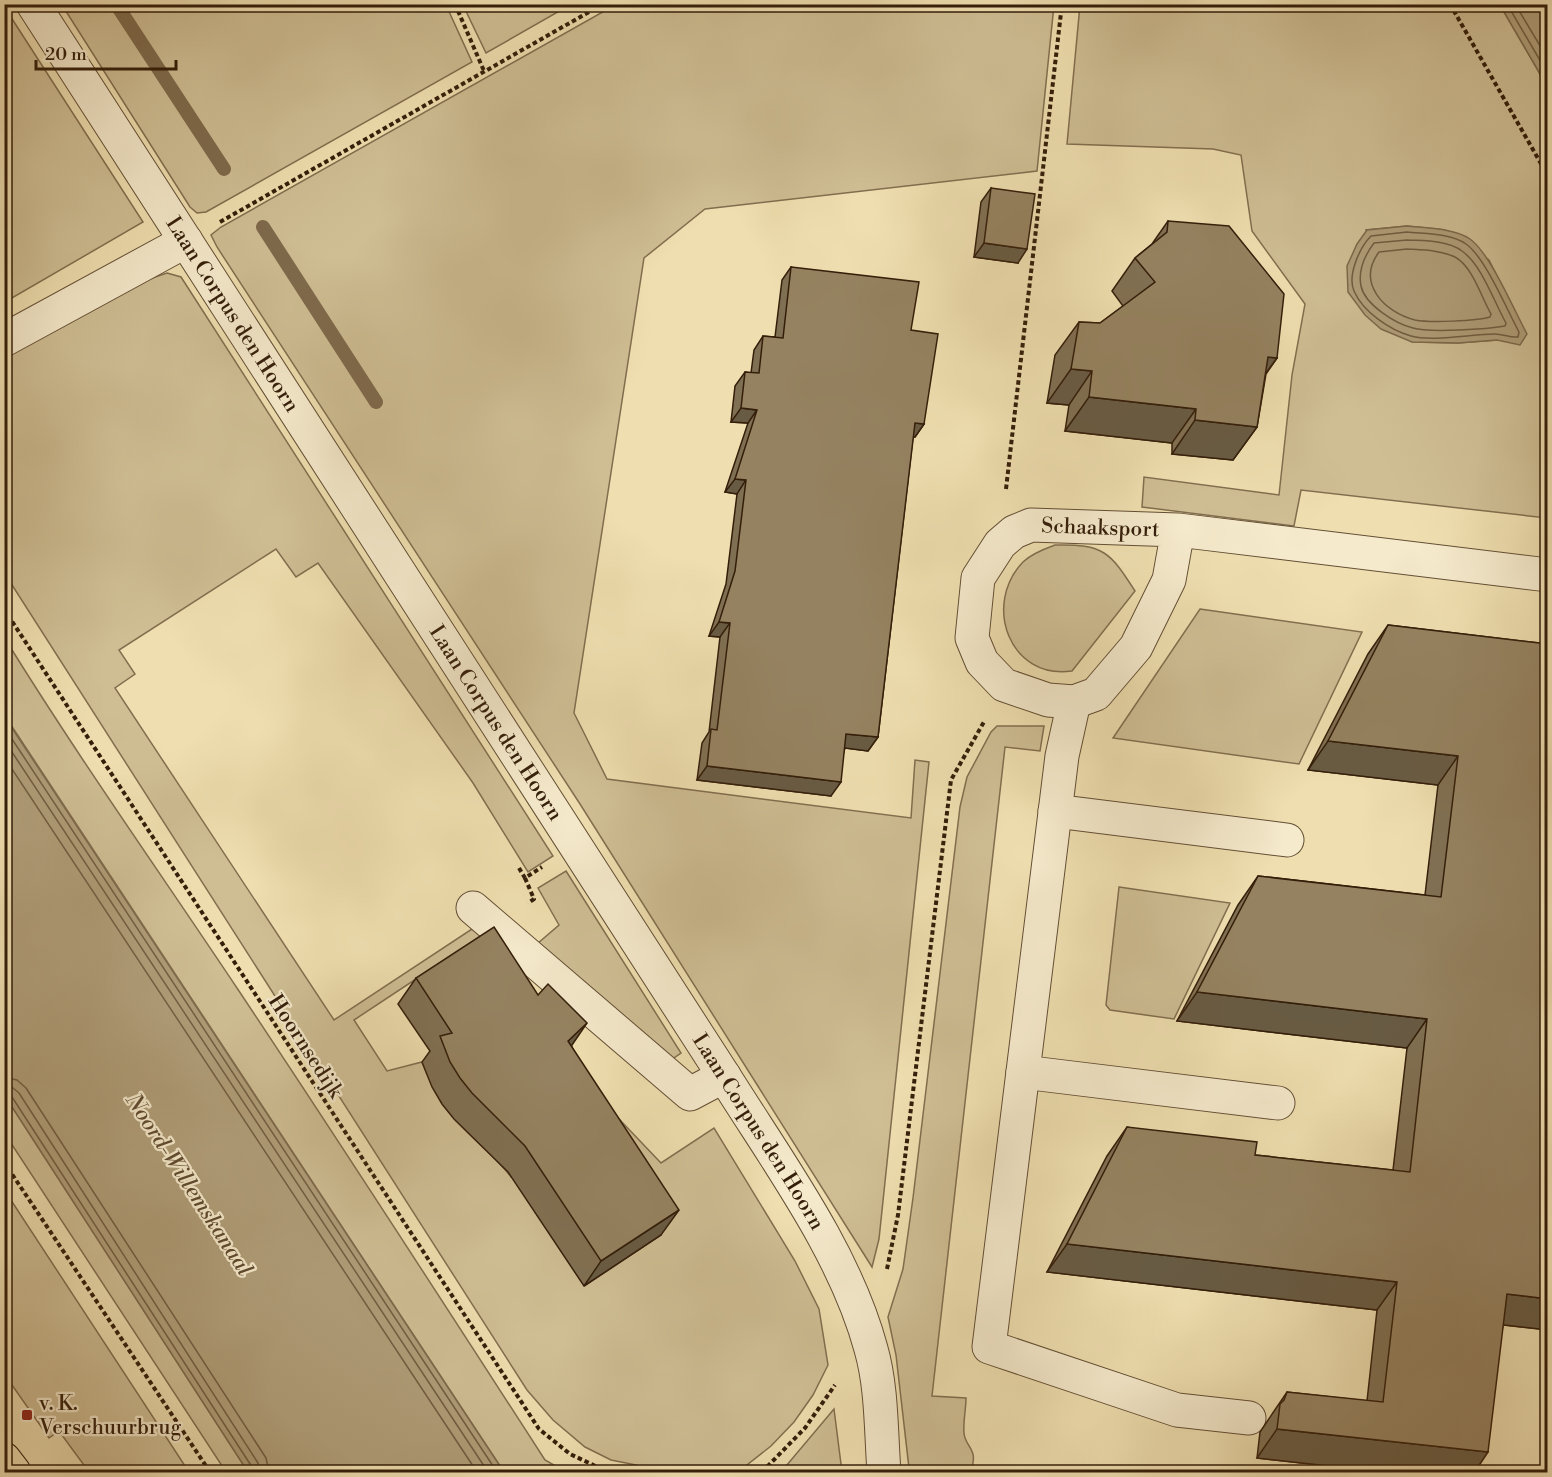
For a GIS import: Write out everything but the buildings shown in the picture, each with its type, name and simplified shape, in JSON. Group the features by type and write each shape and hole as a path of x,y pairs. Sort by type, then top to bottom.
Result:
{"highway":[{"path":"4,1459 14,1473"}],"street":[{"name":"Laan Corpus den Hoorn","path":"33,4 724,1076 833,1251 865,1330 876,1369 885,1473"},
{"path":"4,340 186,242"},
{"name":"Schaaksport","path":"1178,530 1169,580 1136,647 1096,694 1074,702 1048,700 1005,685 982,662 972,638 978,578 1000,544 1014,532 1031,525 1178,530 1548,575"},
{"path":"1074,702 1062,756 989,1347 1177,1410 1249,1418"},
{"path":"1055,811 1287,840"},
{"path":"473,908 690,1094 724,1076"},
{"path":"1023,1072 1278,1103"}],"path":[{"path":"455,4 484,71"},
{"path":"186,242 603,4"},
{"path":"1000,544 1062,4"},
{"path":"1450,4 1548,176"},
{"name":"Hoornsedijk","path":"4,609 539,1429 570,1454 608,1473"},
{"path":"762,1473 805,1428 829,1395 865,1330 887,1269 898,1215 951,780 1005,685"},
{"path":"4,1162 210,1473"}],"shaded area":[{"path":"62,5 446,5 472,62 206,212 197,213 190,207"},
{"path":"463,5 570,5 486,53"},
{"path":"615,5 1054,5 1037,171 705,209 644,258 574,713 607,779 911,818 915,760 929,762 879,1239 872,1267 580,804 211,235 221,227"},
{"path":"1080,5 1500,5 1547,86 1547,518 1301,490 1294,526 1142,507 1144,477 1279,495 1292,375 1305,304 1252,231 1241,155 1213,149 1067,144","holes":["1407,226 1445,230 1489,260 1507,296 1497,340 1458,343 1412,342 1366,230"]},
{"path":"5,8 143,222 4,302"},
{"path":"167,273 181,277 553,856 528,872 473,783 318,563 296,577 276,549 119,650 135,674 115,688 334,1020 472,929 489,943 419,977 354,1020 387,1071 422,1062 436,1094 451,1114 511,1177 560,1057 661,1163 714,1128 795,1261 819,1309 828,1365 813,1395 794,1422 771,1446 738,1472 654,1472 636,1465 611,1460 585,1447 553,1420 527,1390 5,574 5,355 137,283"},
{"path":"1055,545 1085,546 1104,553 1119,567 1135,591 1072,671 1050,671 1032,664 1018,652 1009,636 1004,618 1005,598 1011,579 1026,559"},
{"path":"1200,609 1362,632 1299,764 1113,738"},
{"path":"4,637 90,770 315,1105 545,1460 566,1472 504,1472 5,716"},
{"path":"997,726 1044,726 1040,751 1005,747 932,1396 966,1398 964,1433 973,1453 973,1463 971,1470 913,1471 909,1468 896,1355 888,1317 903,1269 960,807 967,777 991,732"},
{"path":"566,871 681,1053 668,1062 537,944 559,925 538,888"},
{"path":"1119,887 1230,903 1174,1019 1110,1010 1106,1005"},
{"path":"4,1096 248,1472 226,1472 5,1134"},
{"path":"5,1191 189,1472 89,1472 59,1431 49,1438 5,1375"},
{"path":"834,1409 842,1472 781,1472"}],"water":[{"path":"1500,5 1538,5 1547,20 1547,86"},
{"path":"1407,226 1456,233 1470,239 1478,246 1509,297 1527,334 1520,345 1497,340 1458,343 1412,342 1381,329 1365,315 1348,292 1347,266 1357,244 1367,230"},
{"name":"Noord-Willemskanaal","path":"4,716 504,1472 248,1472 5,1096"}],"waterway":[{"path":"116,4 224,169"},
{"path":"263,227 376,402"}],"place":[{"name":"v. K. Verschuurbrug","path":"27,1415"}]}
